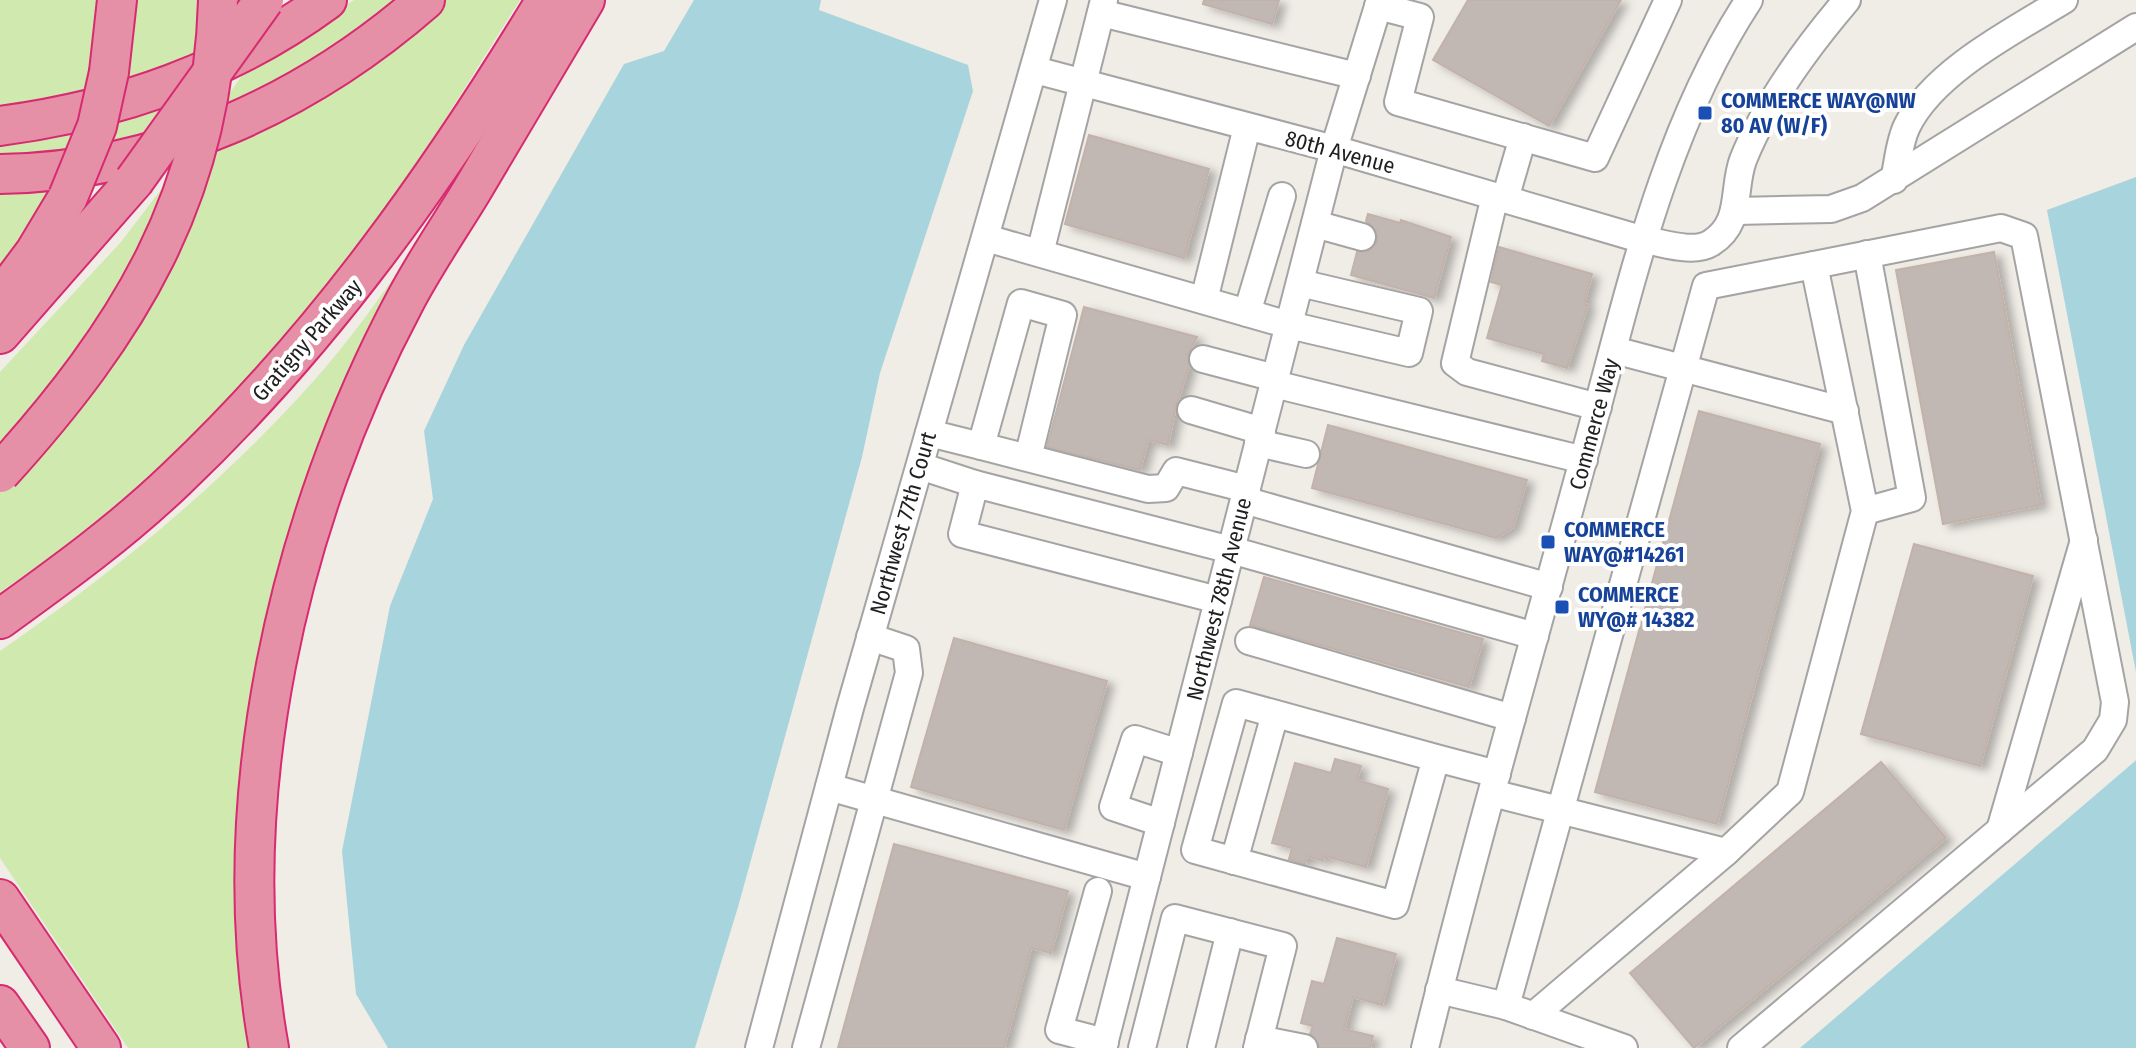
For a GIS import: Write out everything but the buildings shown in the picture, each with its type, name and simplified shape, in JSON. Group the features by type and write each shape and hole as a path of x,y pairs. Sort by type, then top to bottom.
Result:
{"highway":[{"path":"0,299 35,252 68,197 97,126 109,72 117,0"},
{"path":"0,473 96,357 145,281 164,243 190,175 206,108 216,60 218,0"},
{"path":"0,334 134,181 264,0"},
{"path":"0,126 76,114 180,83 234,59 327,0"},
{"path":"0,174 96,164 221,128 319,80 358,54 425,0"},
{"name":"Gratigny Parkway","path":"0,619 128,522 175,481 273,382 406,218 546,0"},
{"path":"269,1048 254,906 258,800 272,683 303,550 358,399 405,300 585,0"},
{"path":"0,899 101,1048"},
{"path":"0,933 79,1048"},
{"path":"0,1005 30,1048"}],"street":[{"name":"Northwest 77th Court","path":"759,1048 870,637 1053,0"},
{"path":"1379,3 1422,8 1398,102 1595,158 1668,0"},
{"name":"Commerce Way","path":"1425,1048 1494,784 1644,240 1690,113 1727,34 1749,0"},
{"path":"1847,0 1808,49 1760,126 1742,163 1736,211 1831,209 1894,180 2136,27"},
{"path":"1894,180 1905,129 1920,104 1941,83 2004,37 2064,0"},
{"name":"Northwest 78th Avenue","path":"1104,1045 1334,149 1379,3"},
{"path":"1040,253 1103,6 1357,76"},
{"name":"80th Avenue","path":"1035,70 1334,149 1644,240 1688,248 1709,244 1724,231 1736,211"},
{"path":"1204,300 1247,127"},
{"path":"1523,137 1500,198 1455,363 1467,372 1598,407"},
{"path":"1247,313 1282,196"},
{"path":"1315,224 1362,237"},
{"path":"1506,1006 1706,286 2001,228 2024,236 2114,684 2113,720 2095,750 1741,1048"},
{"path":"986,238 1289,325 1409,353 1419,311 1300,283"},
{"path":"1865,511 1912,498 1867,254"},
{"path":"1533,1016 1726,852 1790,792 1865,511 1814,265"},
{"path":"981,446 1021,303 1063,315 1028,458"},
{"path":"1614,350 1845,411"},
{"path":"1203,359 1274,381 1584,460"},
{"path":"1191,410 1306,454"},
{"path":"929,433 1148,489 1166,488 1176,471 1245,495 1549,587"},
{"path":"920,466 975,484 1231,550 1535,636"},
{"path":"975,484 962,534 1218,600"},
{"path":"2000,830 2085,537"},
{"path":"806,1048 910,662 902,645 870,637"},
{"path":"1249,641 1512,718"},
{"path":"1436,758 1395,905 1195,850 1236,703 1436,758 1562,811 1726,852"},
{"path":"1234,861 1275,714"},
{"path":"1161,823 1113,807 1135,739 1179,753"},
{"path":"829,787 1147,877"},
{"path":"1098,891 1056,1039 1104,1045"},
{"path":"1142,1048 1175,918 1283,946 1258,1044 1304,1048"},
{"path":"1201,1048 1230,932"},
{"path":"1129,947 1166,956"},
{"path":"1439,990 1506,1006 1624,1048"}],"green space":[{"path":"0,0 104,0 89,100 0,110"},
{"path":"127,0 207,0 205,44 186,71 117,95"},
{"path":"354,0 404,0 310,69 220,107 245,71"},
{"path":"436,0 520,0 397,192 295,324 205,422 157,468 107,512 0,592 0,372 121,242 183,161"},
{"path":"161,107 136,142 0,161 0,140"},
{"path":"61,183 0,287 0,188"},
{"path":"435,218 360,381 238,899 239,980 246,981 255,1048 128,1048 0,858 0,651 83,591 163,527 239,459 310,385 343,345"}],"water":[{"path":"694,0 821,0 819,10 968,65 973,91 880,373 862,457 738,907 695,1048 388,1048 356,994 342,851 390,606 433,499 424,431 464,345 624,64 664,51"},
{"path":"2136,177 2136,672 2047,210"},
{"path":"2136,760 2136,1048 1800,1048 2134,762"}],"place":[{"name":"COMMERCE WAY@NW 80 AV (W/F)","path":"1705,113"},
{"name":"COMMERCE WAY@#14261","path":"1548,542"},
{"name":"COMMERCE WY@# 14382","path":"1562,607"}]}
